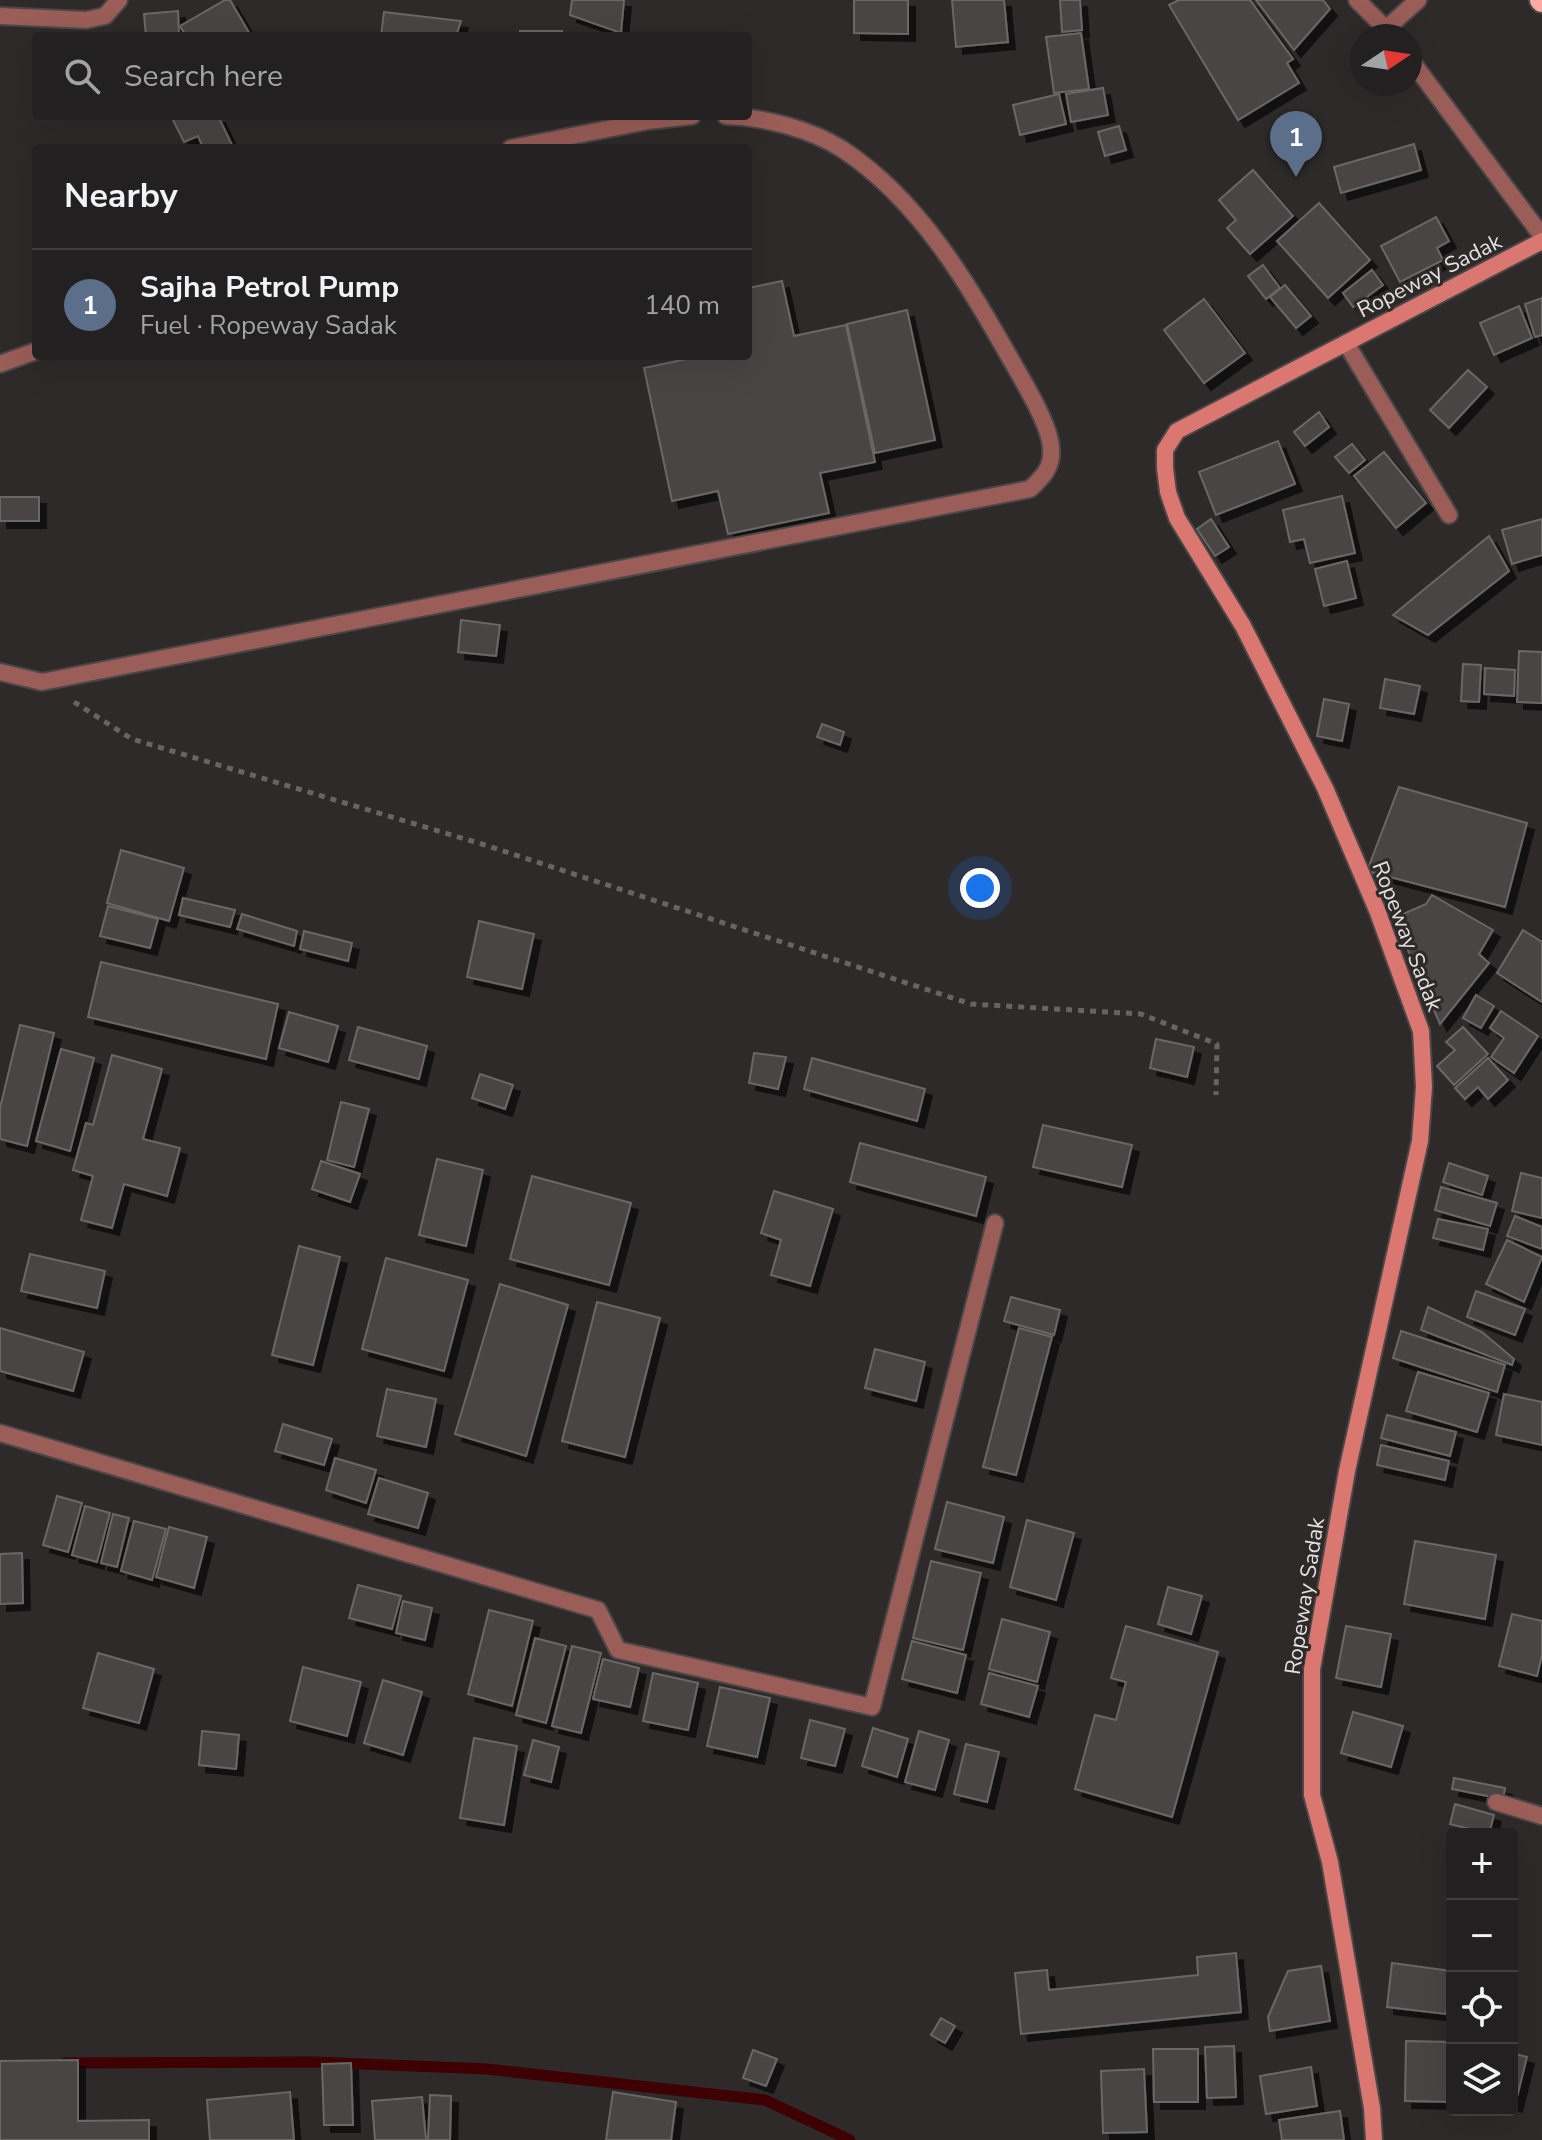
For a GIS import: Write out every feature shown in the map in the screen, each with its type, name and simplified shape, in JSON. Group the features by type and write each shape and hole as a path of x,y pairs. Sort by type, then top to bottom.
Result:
{"main road":[{"name":"Ropeway Sadak","path":"1374,2140 1372,2108 1330,1862 1312,1795 1312,1669 1347,1471 1420,1141 1424,1087 1421,1031 1377,910 1325,788 1243,626 1177,518 1168,492 1165,450 1177,431 1542,238"}],"street":[{"path":"0,16 86,20 105,16 119,0"},
{"path":"1357,0 1382,24"},
{"path":"1397,24 1418,0"},
{"path":"1422,75 1542,238"},
{"path":"531,144 657,120"},
{"path":"0,672 42,682 1030,489 1047,473 1051,447 1035,406 965,279 923,224 878,177 840,148 790,127 749,120"},
{"path":"1346,343 1449,515"},
{"path":"0,364 32,352"},
{"path":"0,1433 598,1610 618,1650 872,1707 995,1223"},
{"path":"1496,1802 1542,1816"}],"path":[{"path":"42,682 132,739 470,840 971,1004 1141,1014 1217,1044 1216,1095"}],"building":[{"path":"230,0 249,32 184,32 180,26"},
{"path":"572,0 624,0 621,32 570,15"},
{"path":"854,0 908,0 908,34 854,33"},
{"path":"952,0 1004,0 1008,42 956,47"},
{"path":"1060,0 1080,0 1082,30 1062,32"},
{"path":"1179,0 1250,0 1293,59 1287,63 1299,83 1238,120 1169,5"},
{"path":"1256,0 1323,0 1330,9 1294,50"},
{"path":"178,11 179,32 146,32 144,14"},
{"path":"384,12 461,21 457,32 382,32"},
{"path":"520,31 562,31 562,32"},
{"path":"1081,33 1089,89 1054,93 1046,37"},
{"path":"1103,88 1108,115 1071,122 1066,94"},
{"path":"1059,94 1066,124 1020,135 1013,105"},
{"path":"173,120 220,120 232,144 201,144 198,136 184,142"},
{"path":"1119,126 1126,150 1105,156 1098,132"},
{"path":"1414,144 1421,170 1341,193 1334,167"},
{"path":"1253,170 1293,216 1250,254 1227,228 1236,220 1219,200"},
{"path":"1319,203 1370,260 1328,298 1277,241"},
{"path":"1436,217 1449,241 1437,248 1443,260 1400,282 1381,246"},
{"path":"1263,265 1280,288 1266,299 1248,276"},
{"path":"1372,270 1383,285 1353,307 1343,293"},
{"path":"782,281 794,336 846,325 875,462 820,473 829,513 728,534 718,491 672,501 644,368 682,360 752,360 752,287"},
{"path":"1285,285 1311,316 1296,328 1270,297"},
{"path":"1542,298 1542,335 1535,337 1525,304"},
{"path":"1204,299 1245,353 1204,383 1164,330"},
{"path":"1519,306 1532,338 1494,355 1480,323"},
{"path":"907,310 935,440 875,453 847,324"},
{"path":"1468,370 1487,387 1449,428 1430,410"},
{"path":"1319,412 1329,427 1305,446 1294,432"},
{"path":"1278,441 1295,484 1216,515 1199,472"},
{"path":"1352,444 1365,460 1349,473 1335,457"},
{"path":"1384,452 1426,503 1396,528 1354,476"},
{"path":"1342,496 1355,553 1310,563 1304,539 1290,542 1283,510"},
{"path":"0,497 39,497 39,521 0,521"},
{"path":"1211,519 1229,547 1215,556 1197,529"},
{"path":"1542,519 1542,555 1512,564 1502,530"},
{"path":"1489,536 1509,571 1428,635 1393,615"},
{"path":"1347,561 1356,598 1324,606 1315,569"},
{"path":"461,620 500,625 496,656 458,652"},
{"path":"1519,651 1542,652 1542,703 1517,702"},
{"path":"1463,664 1481,665 1479,702 1461,701"},
{"path":"1485,668 1515,670 1514,696 1484,694"},
{"path":"1385,679 1420,686 1414,714 1380,708"},
{"path":"1324,699 1349,704 1342,741 1317,736"},
{"path":"822,724 844,732 840,745 817,737"},
{"path":"1399,787 1527,823 1505,907 1367,871"},
{"path":"121,850 184,868 169,921 107,903"},
{"path":"1432,895 1493,930 1479,954 1489,963 1440,1024 1394,918 1426,904"},
{"path":"183,898 235,910 230,927 179,915"},
{"path":"108,906 158,919 150,948 100,936"},
{"path":"242,914 297,931 294,946 237,929"},
{"path":"479,921 534,934 522,989 467,977"},
{"path":"1523,930 1542,942 1542,1002 1497,973"},
{"path":"304,931 352,943 348,961 300,949"},
{"path":"101,962 278,1004 266,1059 88,1017"},
{"path":"1476,995 1494,1006 1481,1028 1463,1018"},
{"path":"1501,1011 1538,1036 1514,1073 1491,1057 1504,1038 1490,1028"},
{"path":"289,1012 338,1026 328,1062 279,1048"},
{"path":"20,1025 54,1033 27,1146 0,1139 0,1108"},
{"path":"358,1027 427,1046 419,1079 349,1060"},
{"path":"1463,1027 1488,1054 1454,1085 1437,1066 1455,1050 1446,1042"},
{"path":"1156,1039 1194,1047 1187,1077 1150,1068"},
{"path":"61,1049 94,1058 70,1151 36,1141"},
{"path":"754,1053 786,1057 778,1089 749,1083"},
{"path":"112,1055 162,1069 143,1139 180,1148 167,1196 124,1184 112,1228 81,1220 93,1176 73,1170 86,1123 93,1125"},
{"path":"812,1058 925,1089 917,1121 804,1089"},
{"path":"1488,1058 1508,1080 1488,1099 1478,1087 1465,1099 1455,1088"},
{"path":"480,1074 513,1085 505,1109 472,1098"},
{"path":"341,1102 369,1109 354,1167 327,1160"},
{"path":"1043,1125 1132,1145 1122,1187 1033,1167"},
{"path":"860,1143 986,1177 976,1216 850,1182"},
{"path":"437,1159 483,1170 466,1246 419,1235"},
{"path":"321,1161 360,1174 350,1202 312,1189"},
{"path":"1449,1163 1488,1176 1482,1195 1443,1182"},
{"path":"1521,1173 1542,1178 1542,1218 1512,1211"},
{"path":"532,1176 631,1203 609,1285 510,1259"},
{"path":"1441,1187 1497,1203 1490,1226 1435,1210"},
{"path":"774,1191 833,1209 810,1286 771,1275 781,1240 761,1233"},
{"path":"1515,1216 1542,1227 1542,1249 1507,1236"},
{"path":"1438,1219 1488,1229 1483,1250 1433,1238"},
{"path":"1507,1240 1542,1257 1524,1302 1486,1284"},
{"path":"299,1246 340,1257 313,1365 272,1355"},
{"path":"30,1254 105,1271 97,1308 21,1291"},
{"path":"386,1258 468,1280 444,1371 362,1349"},
{"path":"500,1284 568,1305 526,1456 455,1434"},
{"path":"1476,1291 1525,1309 1515,1335 1467,1317"},
{"path":"1011,1297 1060,1310 1054,1335 1004,1321"},
{"path":"597,1302 660,1318 625,1457 562,1441"},
{"path":"1428,1307 1482,1332 1514,1359 1512,1365 1421,1330"},
{"path":"0,1328 84,1352 73,1391 0,1371"},
{"path":"1019,1328 1052,1337 1016,1475 983,1467"},
{"path":"1401,1331 1505,1365 1497,1392 1393,1358"},
{"path":"875,1349 925,1362 916,1401 865,1388"},
{"path":"1418,1372 1489,1393 1477,1432 1406,1411"},
{"path":"387,1389 436,1399 426,1447 377,1436"},
{"path":"1504,1394 1542,1402 1542,1445 1496,1435"},
{"path":"1387,1415 1456,1432 1450,1456 1381,1438"},
{"path":"283,1424 332,1439 324,1465 275,1451"},
{"path":"1381,1445 1449,1461 1445,1480 1377,1465"},
{"path":"335,1458 376,1470 366,1503 326,1490"},
{"path":"379,1478 428,1493 418,1528 368,1514"},
{"path":"57,1496 82,1503 68,1552 43,1545"},
{"path":"947,1502 1004,1517 993,1563 935,1549"},
{"path":"85,1506 110,1513 97,1562 72,1555"},
{"path":"113,1514 129,1518 117,1567 101,1563"},
{"path":"1027,1520 1074,1533 1056,1600 1010,1587"},
{"path":"134,1521 166,1529 152,1580 121,1571"},
{"path":"169,1527 207,1537 194,1588 156,1577"},
{"path":"1415,1541 1496,1555 1485,1619 1404,1604"},
{"path":"22,1553 23,1603 0,1604 0,1554"},
{"path":"931,1561 981,1573 963,1650 913,1638"},
{"path":"358,1585 401,1596 392,1629 349,1618"},
{"path":"1168,1587 1202,1596 1191,1634 1158,1624"},
{"path":"403,1601 432,1608 425,1640 396,1633"},
{"path":"489,1610 533,1621 512,1706 468,1694"},
{"path":"1512,1614 1542,1621 1542,1655 1537,1676 1499,1666"},
{"path":"1002,1619 1050,1632 1037,1682 989,1669"},
{"path":"1126,1626 1218,1652 1172,1817 1075,1789 1095,1715 1116,1720 1126,1682 1111,1678"},
{"path":"1346,1626 1391,1634 1381,1687 1336,1678"},
{"path":"535,1638 566,1646 546,1723 516,1715"},
{"path":"912,1641 966,1655 957,1693 902,1679"},
{"path":"572,1646 601,1653 581,1733 552,1726"},
{"path":"98,1653 154,1669 139,1723 83,1708"},
{"path":"603,1659 639,1668 630,1707 593,1699"},
{"path":"303,1667 361,1682 347,1736 290,1721"},
{"path":"653,1673 698,1683 688,1730 643,1721"},
{"path":"989,1673 1038,1686 1029,1717 981,1704"},
{"path":"383,1680 422,1692 403,1755 364,1743"},
{"path":"720,1687 770,1698 757,1757 707,1746"},
{"path":"1353,1712 1403,1726 1391,1767 1341,1753"},
{"path":"810,1720 845,1729 835,1766 801,1758"},
{"path":"873,1728 908,1739 897,1777 862,1766"},
{"path":"202,1731 239,1735 236,1769 199,1765"},
{"path":"919,1731 949,1740 935,1790 905,1782"},
{"path":"474,1738 517,1746 504,1825 460,1818"},
{"path":"533,1740 559,1747 551,1782 524,1775"},
{"path":"966,1744 999,1752 987,1802 954,1794"},
{"path":"1454,1778 1505,1788 1503,1799 1452,1789"},
{"path":"1455,1804 1494,1815 1491,1828 1466,1828 1450,1824"},
{"path":"1236,1953 1241,2012 1021,2034 1015,1973 1047,1970 1049,1990 1198,1975 1197,1957"},
{"path":"1392,1963 1446,1970 1446,2014 1387,2007"},
{"path":"1321,1966 1330,2021 1270,2031 1268,2017 1288,1971"},
{"path":"941,2018 955,2026 945,2043 931,2035"},
{"path":"1406,2041 1446,2042 1446,2102 1405,2101"},
{"path":"1234,2046 1236,2097 1207,2098 1205,2047"},
{"path":"1153,2049 1198,2049 1198,2102 1154,2102"},
{"path":"753,2050 777,2059 766,2086 743,2078"},
{"path":"1518,2055 1527,2057 1518,2093"},
{"path":"78,2060 78,2121 149,2120 149,2140 0,2140 0,2061"},
{"path":"351,2063 353,2125 324,2125 322,2064"},
{"path":"1311,2067 1317,2106 1266,2114 1260,2076"},
{"path":"1144,2069 1147,2132 1103,2133 1101,2071"},
{"path":"290,2092 294,2140 210,2140 207,2100"},
{"path":"613,2092 676,2102 671,2140 606,2140"},
{"path":"430,2095 451,2096 450,2140 428,2140"},
{"path":"422,2097 426,2140 375,2140 372,2101"},
{"path":"1340,2111 1344,2140 1282,2140 1279,2120"}],"waterway":[{"path":"65,2063 314,2062 487,2069 765,2100 850,2140"}],"place":[{"name":"Sajha Petrol Pump","path":"1296,177"}]}
